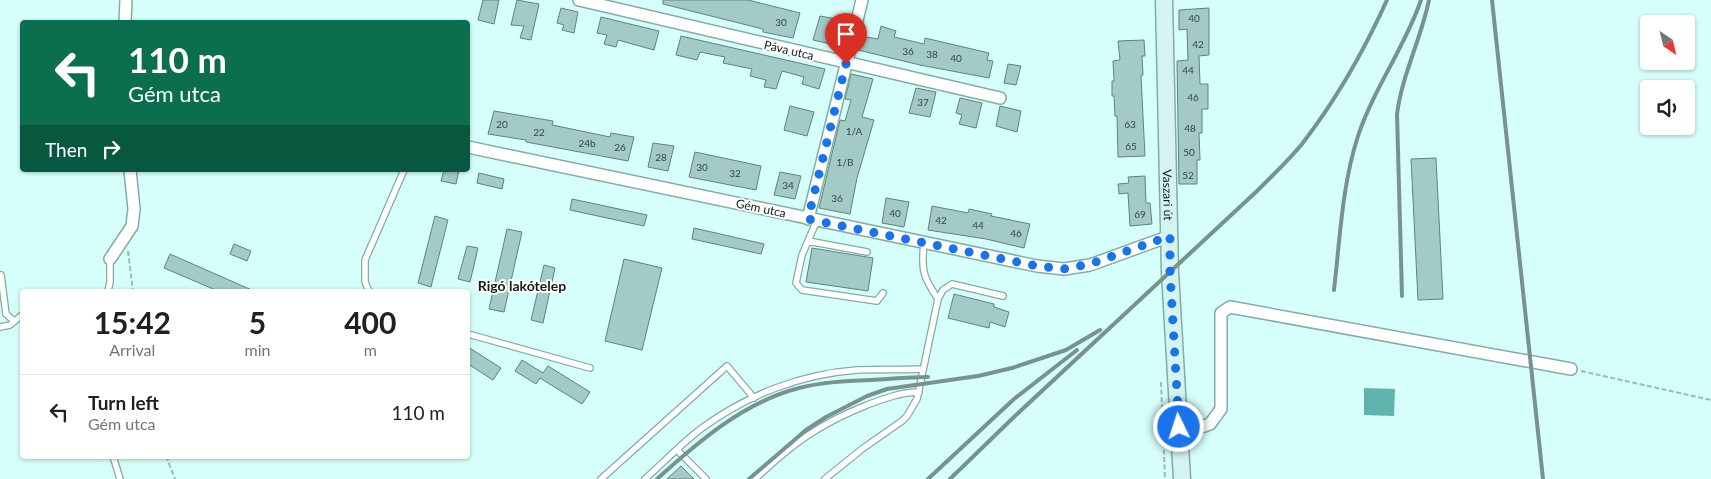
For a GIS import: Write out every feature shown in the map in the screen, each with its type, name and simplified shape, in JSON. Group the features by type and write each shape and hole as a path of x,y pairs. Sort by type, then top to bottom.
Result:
{"main road":[{"name":"Vaszari út","path":"1164,0 1170,272 1182,479"}],"street":[{"path":"125,20 126,0"},
{"name":"Páva utca","path":"579,0 846,64 1000,98"},
{"path":"813,220 846,64 862,0"},
{"name":"Gém utca","path":"470,147 924,244 1037,266 1064,269 1103,261 1170,236"},
{"path":"110,259 132,226 134,209 130,172"},
{"path":"1179,427 1198,428 1210,424 1220,409 1221,313 1230,307 1571,369"}],"lane":[{"path":"368,289 365,282 365,260 403,172"},
{"path":"813,220 796,283 802,290 877,301 883,293"},
{"path":"808,241 867,252"},
{"path":"924,244 922,265 929,286 938,299"},
{"path":"108,289 110,259"},
{"path":"1,275 6,314 18,318"},
{"path":"825,479 907,416 917,399 938,299 943,290 952,284 1003,296"},
{"path":"0,327 10,325 18,318"},
{"path":"470,335 590,368"},
{"path":"610,479 603,476 727,366 754,398"},
{"path":"645,479 701,429 736,407 784,385 815,376 856,370 922,369"},
{"path":"755,479 792,446 836,417 880,400 907,392 918,392"},
{"path":"677,450 706,479"},
{"path":"114,459 120,479"}],"path":[{"path":"126,235 133,289"},
{"path":"1571,369 1711,400"},
{"path":"167,459 175,479"}],"water":[{"path":"1364,388 1395,389 1394,416 1364,415"}],"building":[{"path":"483,0 499,0 494,24 478,20"},
{"path":"517,0 539,4 531,40 520,38 524,26 511,25"},
{"path":"663,0 748,0 800,13 793,38 763,32 763,29 663,4"},
{"path":"561,8 578,12 574,33 562,30 564,25 557,23"},
{"path":"1209,8 1209,55 1199,56 1200,84 1208,84 1208,109 1202,109 1202,133 1199,133 1200,160 1197,160 1197,184 1179,184 1177,61 1188,60 1187,29 1179,30 1179,10"},
{"path":"820,16 842,20 835,45 813,40"},
{"path":"601,17 659,31 654,50 618,40 616,47 604,44 607,35 597,33"},
{"path":"881,26 896,31 894,37 924,44 925,38 989,53 987,60 993,61 989,78 920,65 858,50 861,36 878,39"},
{"path":"681,36 825,69 819,89 802,84 804,77 782,71 776,89 764,87 766,80 750,76 752,69 723,63 725,57 700,52 697,60 676,55"},
{"path":"1144,40 1145,56 1142,56 1143,75 1141,76 1145,156 1118,157 1117,116 1115,116 1114,96 1112,96 1112,81 1114,81 1113,61 1120,60 1118,41"},
{"path":"1008,64 1021,66 1016,85 1004,83"},
{"path":"851,74 873,79 862,117 874,120 857,178 850,214 819,208 840,120 845,121 851,100 845,99"},
{"path":"916,88 936,92 930,117 909,113"},
{"path":"960,98 982,103 976,128 959,124 962,115 956,113"},
{"path":"790,106 814,112 807,136 784,130"},
{"path":"1000,106 1021,111 1017,132 996,126"},
{"path":"494,111 553,121 552,125 610,137 611,133 634,137 628,161 488,134"},
{"path":"653,143 674,146 668,171 648,167"},
{"path":"695,152 761,166 756,190 689,177"},
{"path":"1436,158 1443,299 1418,300 1411,159"},
{"path":"443,172 459,172 456,184 441,181"},
{"path":"780,172 801,176 795,199 774,195"},
{"path":"479,173 504,179 502,189 477,183"},
{"path":"1145,176 1146,203 1150,203 1152,224 1130,226 1128,193 1119,194 1118,184 1129,183 1128,177"},
{"path":"886,198 909,202 904,227 882,223"},
{"path":"572,199 647,215 644,226 570,210"},
{"path":"932,206 968,213 969,209 992,214 991,216 1030,224 1024,248 986,239 928,230"},
{"path":"435,216 448,220 431,287 418,283"},
{"path":"694,228 764,244 761,254 692,239"},
{"path":"507,229 522,232 504,312 489,309"},
{"path":"234,244 251,251 247,261 230,254"},
{"path":"467,246 478,248 470,282 458,279"},
{"path":"812,248 873,258 868,291 806,282"},
{"path":"170,254 249,289 213,289 164,268"},
{"path":"624,259 662,268 642,350 605,341"},
{"path":"544,265 555,268 543,323 531,320"},
{"path":"954,294 994,304 994,307 1009,312 1005,327 990,322 989,328 948,318"},
{"path":"470,348 501,368 493,380 470,365"},
{"path":"522,360 543,373 548,366 590,392 582,404 540,378 536,384 515,371"},
{"path":"681,466 694,479 667,479"}],"railway":[{"path":"950,479 1257,191 1302,144 1338,93 1369,38 1387,0"},
{"path":"1334,290 1345,193 1358,136 1372,101 1407,34 1421,0"},
{"path":"1402,296 1397,114 1403,85 1429,0"},
{"path":"1492,0 1543,479"},
{"path":"749,479 806,430 826,417 867,396 887,389 978,376 1012,368 1066,350 1100,330"},
{"path":"928,479 1014,399 1077,350"},
{"path":"657,479 723,425 759,403 779,394 826,383 928,377"}],"district":[{"name":"Rigó lakótelep","path":"522,285"}],"route":[{"path":"846,64 808,219 924,244 1037,266 1064,269 1103,261 1170,236 1170,272 1179,427"}]}
